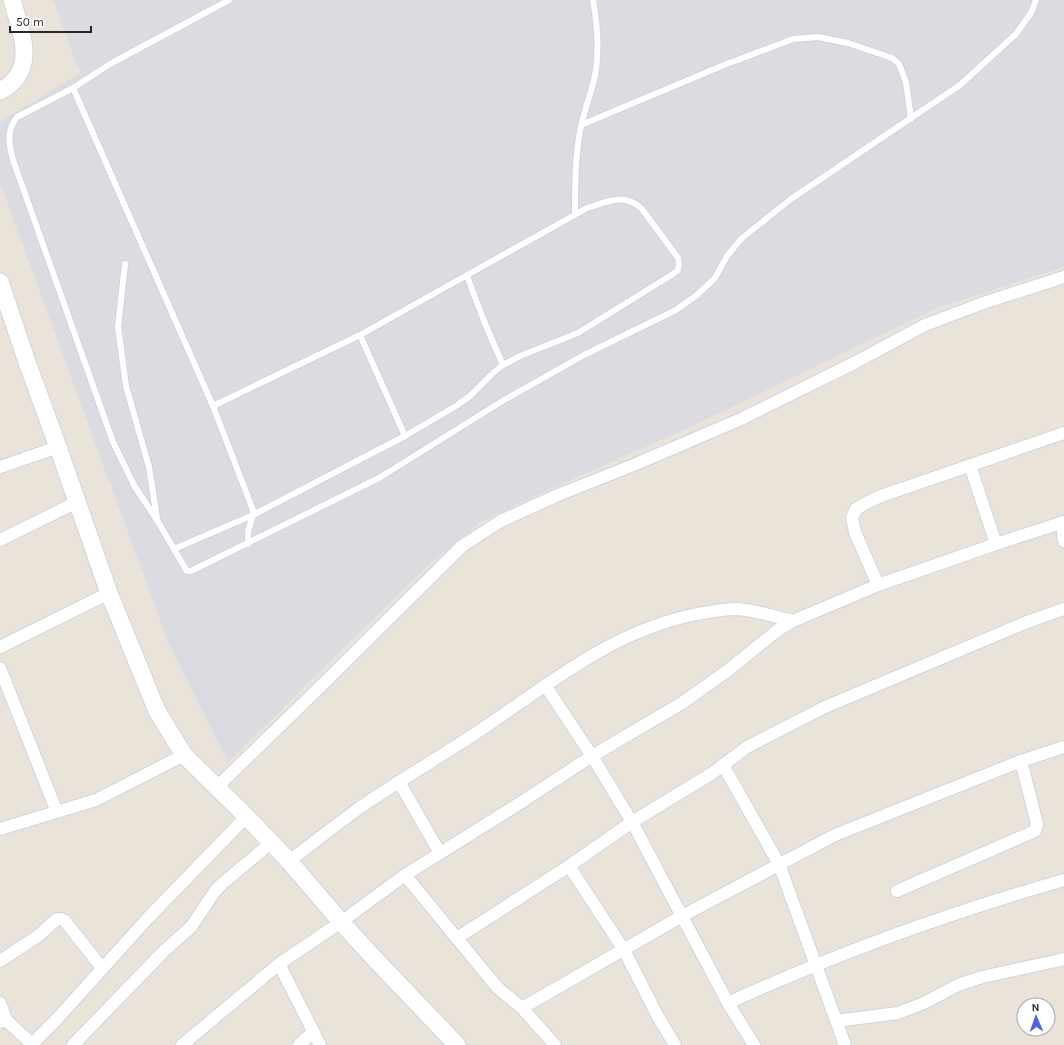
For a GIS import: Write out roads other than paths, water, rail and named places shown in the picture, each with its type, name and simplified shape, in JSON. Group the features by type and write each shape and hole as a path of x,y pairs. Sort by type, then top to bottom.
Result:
{"street":[{"path":"0,91 12,83 20,73 24,61 23,37 12,0"},
{"path":"216,786 323,684 462,546 501,521 558,495 636,464 741,419 798,389 856,362 925,325 986,302 1064,277"},
{"path":"0,282 109,593 157,711 184,755 289,861 341,922 457,1045"},
{"path":"878,585 855,532 852,518 856,509 881,496 1064,433"},
{"path":"0,467 58,447"},
{"path":"970,465 996,544"},
{"path":"0,540 77,502"},
{"path":"182,1045 279,964 341,922 405,875 592,756 682,703 727,671 778,630 793,621 878,585 1063,522 1064,541"},
{"path":"0,647 109,593"},
{"path":"289,861 361,807 479,731 545,685 576,665 629,636 669,620 725,609 750,610 793,621"},
{"path":"457,938 569,866 632,822 698,783 747,747 826,707 1027,622 1064,609"},
{"path":"0,668 57,812"},
{"path":"545,685 592,756 632,822 728,1003 754,1045"},
{"path":"522,1008 682,916 835,835 1021,761 1064,747"},
{"path":"0,830 96,800 184,755"},
{"path":"897,891 1035,831 1037,824 1021,761"},
{"path":"723,765 778,864 845,1045"},
{"path":"399,782 440,853"},
{"path":"0,1003 3,1021 31,1045 56,1020 102,968 204,859 259,830"},
{"path":"73,1045 165,950 191,927 215,891 224,883 259,830"},
{"path":"569,866 624,950 656,1013 675,1045"},
{"path":"405,875 498,988 522,1008 555,1045"},
{"path":"728,1003 815,964 936,919 1064,880"},
{"path":"0,961 38,936 57,919 60,919 65,921 102,968"},
{"path":"836,1021 898,1013 930,1001 958,985 982,976 1064,959"},
{"path":"279,964 320,1045"},
{"path":"299,1045 313,1032"}],"lane":[{"path":"229,0 110,64 73,88 17,117 12,123 10,130 9,146 113,442 135,487 158,520 187,571 191,571 248,544 378,478 504,400 584,356 676,310 697,295 715,278 727,256 742,238 765,219 791,199 960,85 1016,34 1031,12 1036,0"},
{"path":"575,214 575,173 581,125 596,70 598,39 593,0"},
{"path":"581,125 724,65 793,39 818,37 855,45 892,58 899,64 906,82 911,119"},
{"path":"73,88 213,406 250,502 253,515 248,531 248,544"},
{"path":"174,550 253,515 406,436 470,396 493,372 503,364 578,333 678,270 678,258 636,203 623,198 587,208 360,335 213,406"},
{"path":"125,264 118,327 126,386 149,467 158,520"},
{"path":"467,276 503,364"},
{"path":"360,335 406,436"}]}
